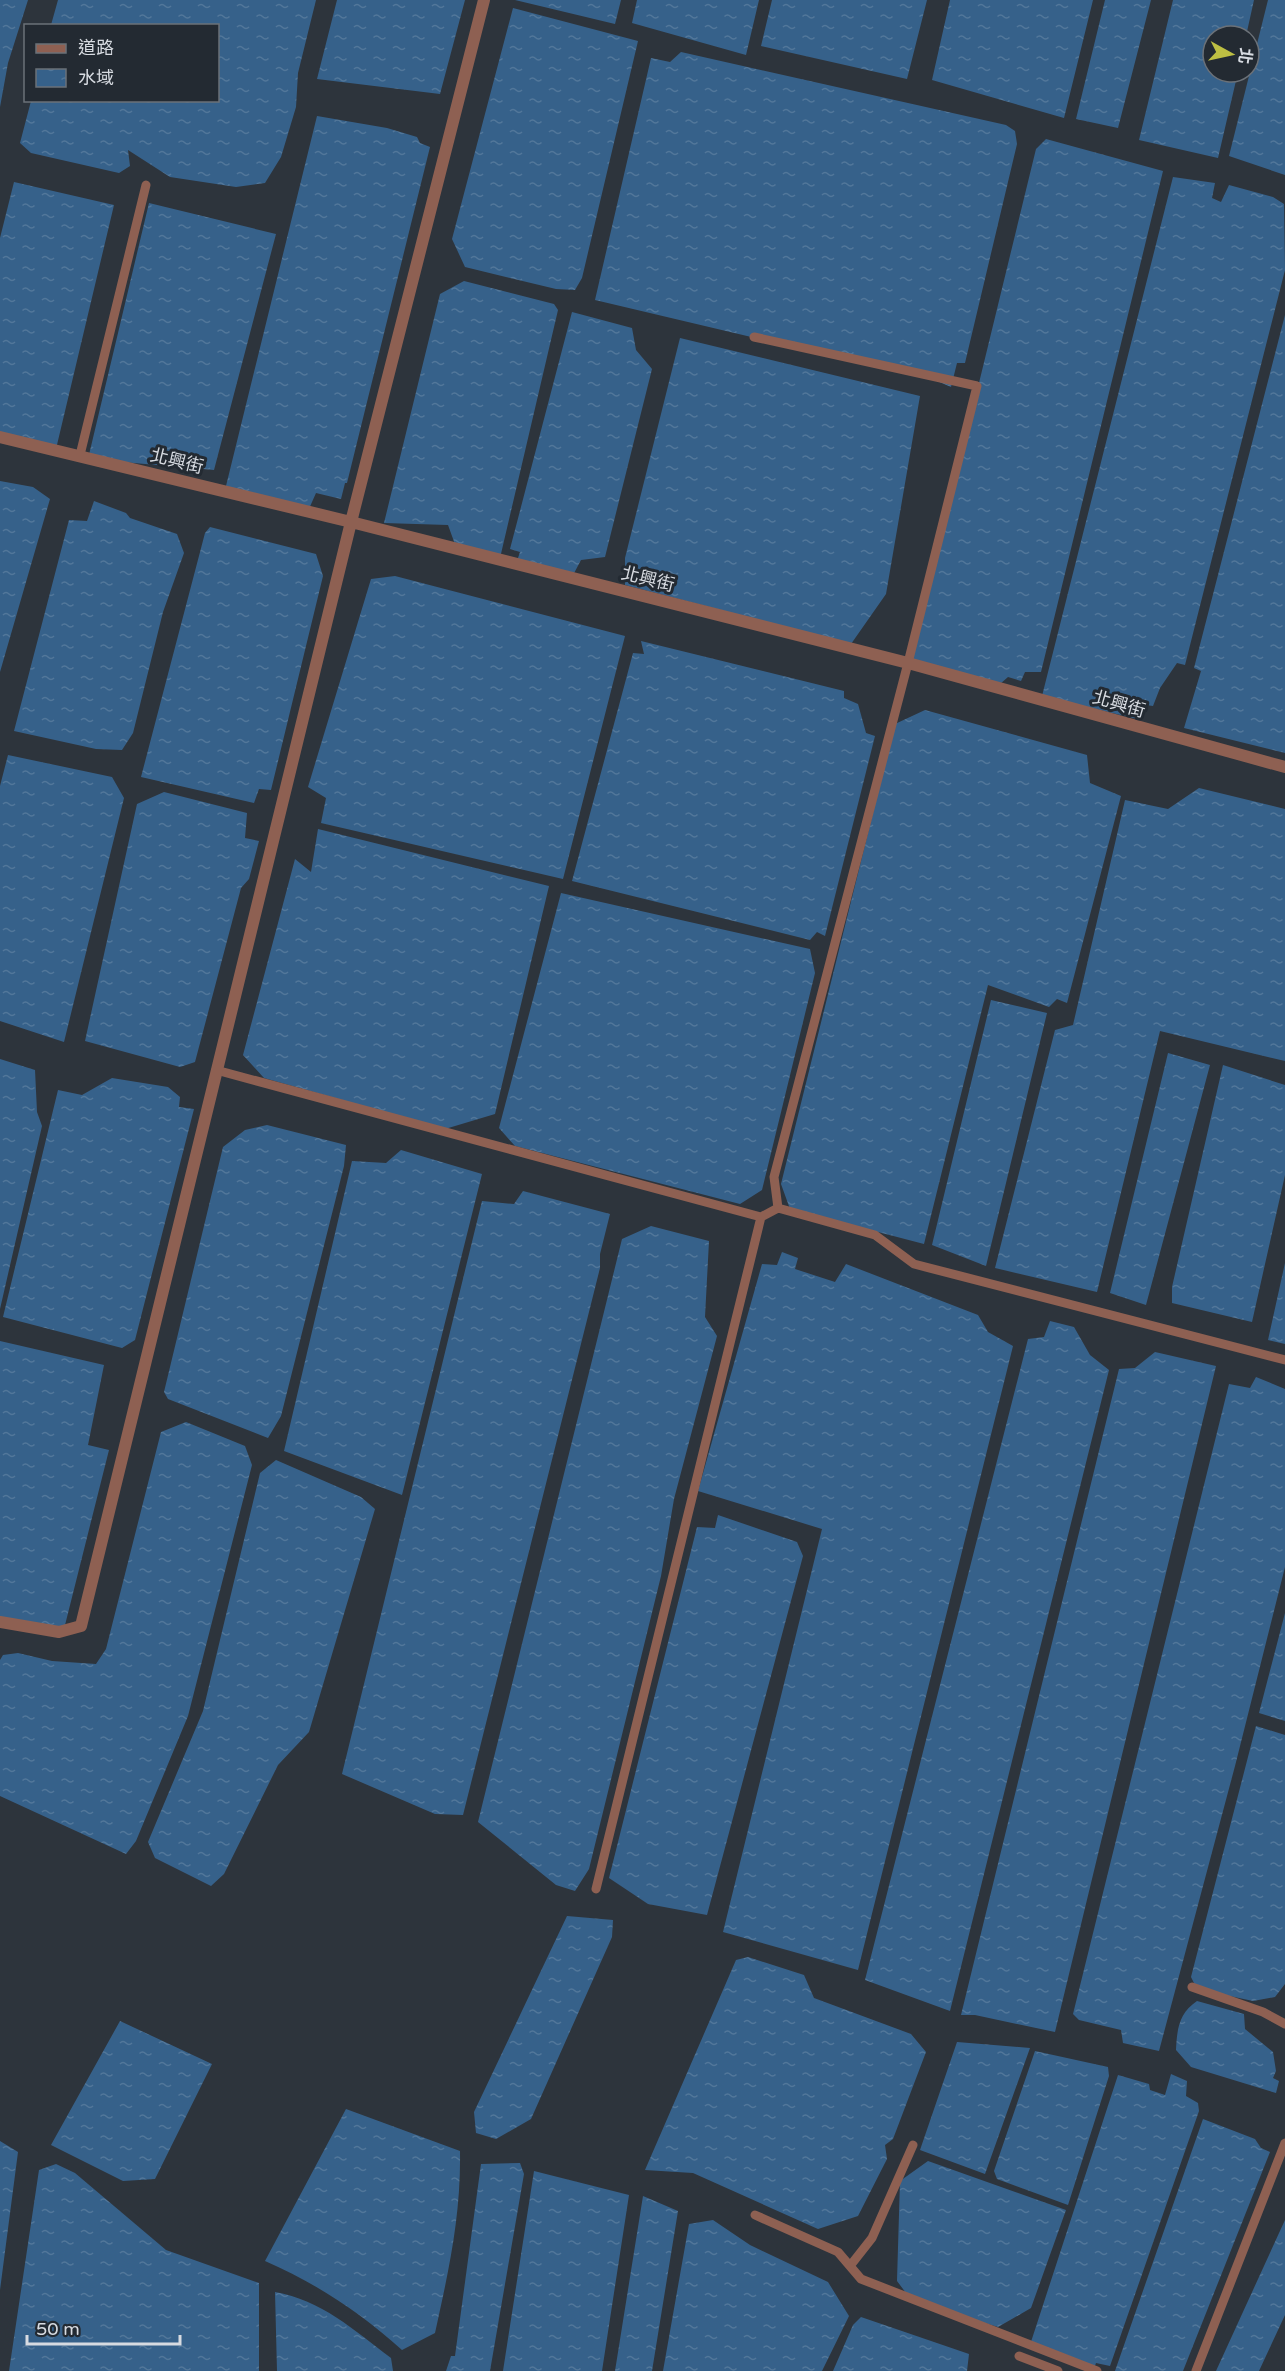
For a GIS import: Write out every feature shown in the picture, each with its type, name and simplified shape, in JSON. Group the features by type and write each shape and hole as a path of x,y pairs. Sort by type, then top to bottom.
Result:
{"street":[{"path":"0,1622 59,1632 81,1626 351,522 484,0"},
{"name":"北興街","path":"0,437 351,522 908,663 1285,767"}],"lane":[{"path":"80,455 146,184"},
{"path":"754,337 977,386 908,663 774,1178 778,1208"},
{"path":"216,1070 762,1218"},
{"path":"596,1889 762,1218 778,1208 875,1235 914,1264 1285,1360"},
{"path":"1192,1987 1263,2012 1285,2024"},
{"path":"1196,2371 1285,2143"},
{"path":"850,2266 872,2238 913,2145"},
{"path":"754,2216 838,2252 861,2279 1097,2371"},
{"path":"1019,2355 1058,2371"}],"water":[{"path":"0,0 28,0 8,63 0,107"},
{"path":"58,0 316,0 298,73 296,107 281,157 265,183 236,187 170,177 128,150 130,166 119,173 31,153 20,143 31,102 219,102 219,24 51,24"},
{"path":"337,0 465,0 440,94 317,79"},
{"path":"515,0 621,0 615,24"},
{"path":"637,0 759,0 746,55 632,23"},
{"path":"772,0 927,0 907,79 761,46"},
{"path":"950,0 1093,0 1064,118 932,80"},
{"path":"1105,0 1151,0 1118,128 1076,119"},
{"path":"1173,0 1254,0 1249,24 1201,24 1201,84 1235,84 1218,158 1139,140"},
{"path":"1268,0 1285,0 1285,175 1229,156 1247,84 1261,84 1261,28"},
{"path":"513,8 638,41 582,278 575,290 556,289 465,267 452,239"},
{"path":"681,52 1006,125 1015,131 1017,144 965,363 957,363 951,387 937,381 595,300 651,58 670,62"},
{"path":"317,116 387,128 417,137 420,143 430,147 347,483 345,483 341,499 316,493 308,511 226,486"},
{"path":"1046,139 1163,171 1041,672 1025,672 1021,681 1008,677 1000,684 921,663 912,658 1036,149"},
{"path":"1173,177 1215,183 1212,198 1221,202 1229,185 1273,197 1284,204 1285,270 1185,665 1177,663 1160,688 1153,706 1146,705 1137,719 1042,696"},
{"path":"14,182 114,205 56,449 0,433 0,238"},
{"path":"149,203 276,234 214,470 88,459"},
{"path":"464,281 554,304 558,310 500,558 456,547 448,525 384,523 440,294"},
{"path":"572,312 632,328 636,350 652,369 605,557 581,560 572,577 517,561 520,552 510,549"},
{"path":"1285,315 1285,753 1184,728 1201,671 1194,668"},
{"path":"680,338 920,396 886,594 851,644 625,585 625,558"},
{"path":"0,481 33,487 50,499 0,672"},
{"path":"94,501 126,513 130,518 177,534 184,553 163,612 133,733 122,750 96,749 14,731 69,520 87,521"},
{"path":"210,527 316,554 323,576 271,790 259,789 254,803 141,777 205,533"},
{"path":"395,576 625,636 563,879 321,823 326,798 308,787 371,579"},
{"path":"641,641 844,691 844,698 858,704 866,733 875,736 825,936 817,932 810,940 572,881 633,653 644,654"},
{"path":"925,710 1087,755 1090,783 1121,796 1067,1003 1057,999 1049,1007 988,985 924,1244 790,1209 781,1184 895,724"},
{"path":"8,755 112,777 124,798 64,1042 0,1021 0,786"},
{"path":"1199,788 1285,809 1285,1061 1160,1031 1097,1292 995,1268 1055,1030 1073,1025 1125,800 1168,809"},
{"path":"164,792 247,813 245,838 259,841 249,879 241,888 195,1062 180,1067 85,1041 137,804"},
{"path":"318,829 549,886 495,1114 445,1129 264,1078 243,1055 295,859 311,872"},
{"path":"561,893 810,949 815,973 762,1190 740,1204 515,1146 499,1128"},
{"path":"991,1000 1047,1013 986,1266 932,1245"},
{"path":"1168,1053 1210,1065 1146,1305 1110,1293"},
{"path":"0,1059 35,1070 37,1112 42,1126 0,1309"},
{"path":"1223,1065 1285,1085 1285,1175 1252,1322 1172,1303 1172,1287"},
{"path":"112,1078 168,1087 180,1097 179,1107 194,1109 135,1340 122,1348 3,1317 58,1090 82,1095"},
{"path":"267,1125 346,1145 344,1166 281,1416 268,1438 168,1399 164,1392 223,1147 245,1130"},
{"path":"401,1150 482,1174 402,1495 284,1451 352,1161 386,1163"},
{"path":"523,1191 610,1214 600,1254 600,1268 463,1815 435,1814 342,1774 482,1201 514,1204"},
{"path":"651,1226 709,1241 705,1317 717,1336 674,1499 661,1576 589,1869 575,1891 556,1885 478,1822 622,1239"},
{"path":"782,1252 798,1258 795,1269 835,1282 846,1264 978,1315 988,1332 1013,1346 858,1970 723,1932 822,1529 698,1491 762,1264 777,1265"},
{"path":"1285,1263 1285,1344 1268,1340"},
{"path":"1050,1321 1074,1327 1090,1355 1109,1370 950,2011 865,1980 1028,1339 1044,1337"},
{"path":"0,1341 104,1365 88,1445 109,1450 62,1637 0,1624"},
{"path":"1155,1352 1216,1366 1055,2032 975,2015 961,2015 1119,1369 1135,1368"},
{"path":"1256,1377 1285,1389 1285,1567 1159,2051 1123,2043 1121,2030 1079,2020 1073,2014 1229,1384 1250,1388"},
{"path":"186,1422 245,1446 252,1465 188,1716 136,1841 126,1854 0,1796 0,1660 3,1655 18,1653 52,1661 96,1664 106,1649 161,1432"},
{"path":"276,1460 361,1497 375,1509 309,1732 278,1765 224,1874 211,1886 155,1858 148,1842 203,1711 260,1473"},
{"path":"718,1515 797,1542 803,1556 707,1915 648,1904 609,1878 697,1527 715,1528"},
{"path":"1285,1613 1285,1721 1259,1713"},
{"path":"1256,1726 1285,1735 1285,1984 1275,1997 1253,2001 1197,1989 1191,1977"},
{"path":"567,1916 613,1920 612,1937 531,2119 496,2139 476,2133 474,2112"},
{"path":"748,1957 804,1975 814,1998 911,2034 926,2052 893,2139 885,2145 887,2159 858,2216 818,2229 693,2173 645,2170 736,1960"},
{"path":"1197,2001 1244,2014 1245,2029 1273,2052 1276,2071 1273,2078 1279,2081 1276,2093 1191,2067 1176,2050 1180,2022 1186,2011"},
{"path":"120,2021 212,2064 155,2179 123,2181 51,2145"},
{"path":"957,2042 1030,2048 985,2174 920,2150"},
{"path":"1035,2051 1108,2067 1109,2076 1068,2205 997,2179 994,2171"},
{"path":"1171,2074 1187,2081 1186,2096 1198,2103 1199,2111 1110,2366 1096,2363 1093,2371 1029,2348 1118,2075 1149,2084 1150,2090 1165,2095"},
{"path":"346,2109 460,2151 456,2220 435,2333 402,2350 337,2300 265,2261"},
{"path":"1203,2119 1255,2139 1261,2148 1270,2152 1183,2371 1115,2371"},
{"path":"0,2141 18,2152 0,2290"},
{"path":"928,2161 1066,2210 1031,2308 998,2327 912,2301 897,2281 900,2181"},
{"path":"520,2163 524,2174 490,2371 446,2371 451,2356 455,2356 481,2164"},
{"path":"56,2164 75,2173 166,2250 259,2283 259,2371 9,2371 39,2170"},
{"path":"534,2171 629,2195 602,2371 503,2371"},
{"path":"643,2196 678,2211 652,2371 615,2371"},
{"path":"713,2220 750,2245 828,2282 849,2316 822,2371 663,2371 689,2224"},
{"path":"1285,2220 1285,2315 1259,2371 1216,2371"},
{"path":"275,2292 292,2296 322,2309 350,2327 391,2358 393,2371 277,2371"},
{"path":"861,2317 969,2354 967,2371 833,2371 853,2325"}]}
